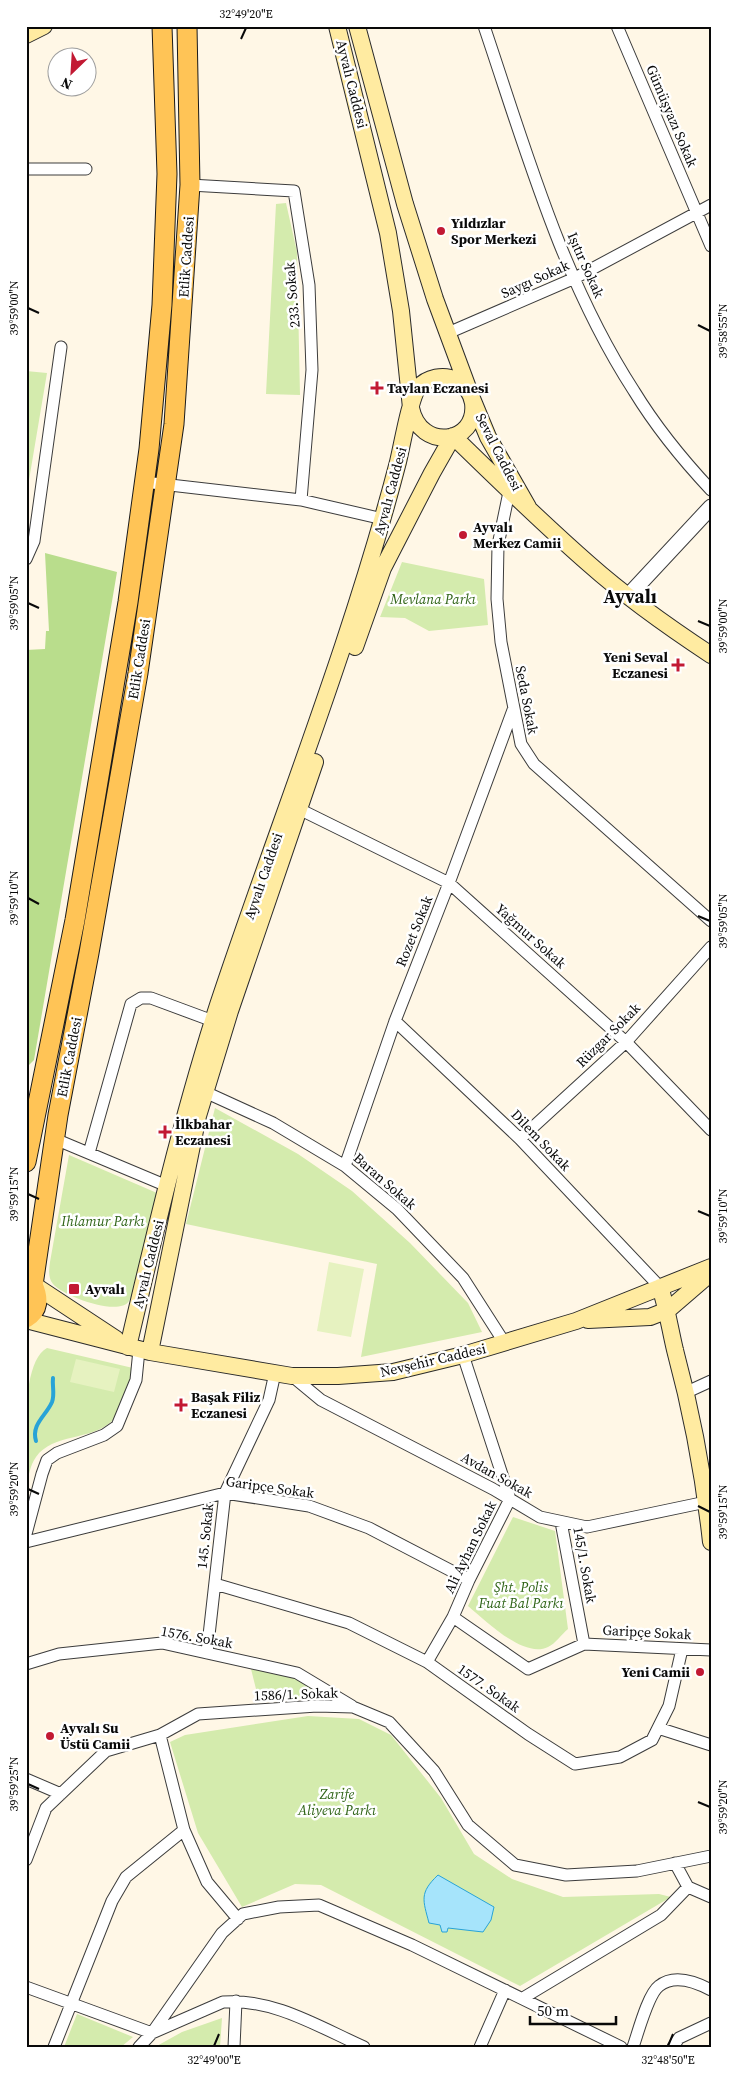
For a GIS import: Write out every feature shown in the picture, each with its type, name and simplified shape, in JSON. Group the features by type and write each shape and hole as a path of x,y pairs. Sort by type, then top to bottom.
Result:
{"main road":[{"path":"26,35 44,26"},
{"name":"Etlik Caddesi","path":"26,1162 75,920 128,602 144,482 162,305 165,230 167,174 162,26"},
{"name":"Etlik Caddesi","path":"26,1318 35,1309 37,1302 37,1294 30,1282 54,1139 90,953 138,673 167,483 174,424 190,184 187,26"},
{"name":"Ayvalı Caddesi","path":"337,26 388,233 401,311 413,418 425,433 434,437 444,438 453,436 462,432 468,424 473,406 471,396 435,298 405,204 357,26"},
{"name":"Ayvalı Caddesi","path":"139,1350 167,1186 191,1094 213,1021 349,630 383,519 413,398 418,388 426,381 436,377 447,377 457,380 471,396"},
{"name":"Seval Caddesi","path":"471,396 488,437 528,506"},
{"name":"Ayvalı Caddesi","path":"139,1350 180,1200 205,1092 230,1010 299,809 383,568 453,436"},
{"name":"Seval Caddesi","path":"453,436 509,492 528,506 590,565 676,632 711,655"},
{"path":"711,1267 660,1287 668,1310 675,1348 707,1480 706,1502 711,1542"},
{"path":"576,1321 650,1317 668,1310 711,1273"},
{"name":"Nevşehir Caddesi","path":"30,1282 139,1350"},
{"name":"Nevşehir Caddesi","path":"26,1318 139,1350 292,1376 338,1376 393,1372 463,1356 576,1321 660,1287"},
{"path":"641,1294 650,1317 675,1348"}],"street":[{"path":"26,35 27,26"},
{"name":"Işıtır Sokak","path":"484,26 554,230 594,320 633,390 677,453 711,490"},
{"name":"Gümüşyazı Sokak","path":"618,26 711,246"},
{"path":"26,169 86,169"},
{"name":"233. Sokak","path":"190,184 294,191 309,285 312,370 301,500"},
{"name":"Saygı Sokak","path":"448,333 575,278 711,205"},
{"path":"26,559 34,541 61,346"},
{"path":"144,482 167,483 301,500 383,519"},
{"name":"Seda Sokak","path":"509,492 498,545 497,599 501,642 521,744 534,764 711,922"},
{"path":"629,595 711,507"},
{"name":"Rozet Sokak","path":"345,1166 395,1021 449,884 513,709"},
{"name":"Yağmur Sokak","path":"299,809 449,884 626,1042 711,1130"},
{"name":"Rüzgar Sokak","path":"520,1139 626,1042 711,947"},
{"path":"89,1153 131,1004 142,998 152,998 213,1021"},
{"name":"Dilem Sokak","path":"395,1021 520,1139 660,1287"},
{"name":"Baran Sokak","path":"205,1092 273,1123 345,1166 397,1209 463,1278 504,1342"},
{"path":"54,1139 167,1186"},
{"path":"26,1534 42,1474 49,1458 57,1453 104,1436 117,1426 136,1380 139,1350"},
{"name":"Ali Ayhan Sokak","path":"427,1662 453,1617 469,1580 510,1499 463,1356"},
{"name":"145. Sokak","path":"207,1653 224,1493 269,1400 275,1373"},
{"name":"Avdan Sokak","path":"292,1376 321,1400 510,1499 540,1517 588,1528 706,1502"},
{"path":"687,1392 711,1381"},
{"name":"Garipçe Sokak","path":"26,1542 224,1493 309,1506 369,1528 469,1580"},
{"name":"145/1. Sokak","path":"561,1522 584,1644"},
{"name":"1577. Sokak","path":"214,1584 349,1623 427,1662 528,1734 575,1764 620,1757 652,1740 669,1706 682,1649"},
{"name":"Garipçe Sokak","path":"453,1617 528,1669 584,1644 711,1650"},
{"name":"1576. Sokak","path":"26,1664 59,1654 162,1643 297,1673 353,1707"},
{"name":"1586/1. Sokak","path":"26,1860 46,1808 106,1751 160,1735 198,1714 318,1706 353,1707 389,1722 434,1771 468,1825 515,1865 566,1875 637,1871 711,1856"},
{"path":"658,1728 711,1745"},
{"path":"160,1735 184,1830 207,1882 238,1919"},
{"path":"26,1780 61,1794"},
{"path":"54,2047 112,1902 126,1877 184,1830"},
{"path":"675,1863 688,1887 711,1897"},
{"path":"523,1998 661,1915 688,1887"},
{"path":"139,2047 152,2033 222,1933 243,1914 306,1904 319,1905 412,1945 621,2047"},
{"path":"633,2047 652,1996 659,1986 675,1980 687,1980 699,1983 711,1990"},
{"path":"26,1987 152,2033 224,2002 236,2001 265,2004 364,2047"},
{"path":"480,2047 505,1990"},
{"path":"234,2047 236,2001"},
{"path":"673,2047 679,2038 711,2023"}],"green space":[{"path":"286,203 297,252 300,395 266,394 276,204"},
{"path":"26,371 47,373 26,498"},
{"path":"45,553 117,572 34,1060 26,1068 26,650 45,649 46,631 49,631"},
{"name":"Mevlana Parkı","path":"402,562 484,579 488,625 429,631 405,618 380,617"},
{"path":"215,1108 298,1154 352,1191 410,1243 468,1303 482,1332 361,1357 377,1264 186,1224"},
{"name":"Ihlamur Parkı","path":"69,1155 157,1193 135,1286 129,1301 123,1305 114,1307 103,1306 79,1299 59,1289 50,1279 50,1262"},
{"path":"329,1262 364,1269 351,1337 317,1331"},
{"path":"47,1348 133,1368 122,1404 112,1421 94,1432 62,1440 43,1449 32,1464 26,1486 25,1433 28,1390 38,1357"},
{"path":"76,1359 120,1369 114,1392 70,1382"},
{"name":"Şht. Polis Fuat Bal Parkı","path":"513,1517 555,1531 568,1629 548,1647 528,1648 517,1643 495,1629 468,1606"},
{"path":"251,1669 296,1678 331,1695 259,1701"},
{"name":"Zarife Aliyeva Parkı","path":"308,1716 359,1719 391,1735 441,1798 474,1854 512,1879 563,1897 659,1894 671,1897 520,1986 321,1885 295,1884 242,1907 198,1833 170,1742 185,1735"},
{"path":"77,2014 133,2037 121,2047 64,2047"},
{"path":"222,2018 220,2047 155,2047 182,2032"}],"water":[{"path":"438,1875 494,1907 491,1920 483,1932 448,1928 447,1932 442,1932 440,1925 429,1923 424,1897 428,1887"}],"waterway":[{"path":"36,1441 37,1425 53,1399 53,1378"}],"place":[{"name":"Yıldızlar Spor Merkezi","path":"441,231"},
{"name":"Taylan Eczanesi","path":"377,388"},
{"name":"Ayvalı Merkez Camii","path":"463,535"},
{"name":"Yeni Seval Eczanesi","path":"678,665"},
{"name":"İlkbahar Eczanesi","path":"165,1132"},
{"name":"Ayvalı","path":"74,1289"},
{"name":"Başak Filiz Eczanesi","path":"181,1405"},
{"name":"Yeni Camii","path":"700,1672"},
{"name":"Ayvalı Su Üstü Camii","path":"50,1736"}],"district":[{"name":"Ayvalı","path":"630,596"}]}
